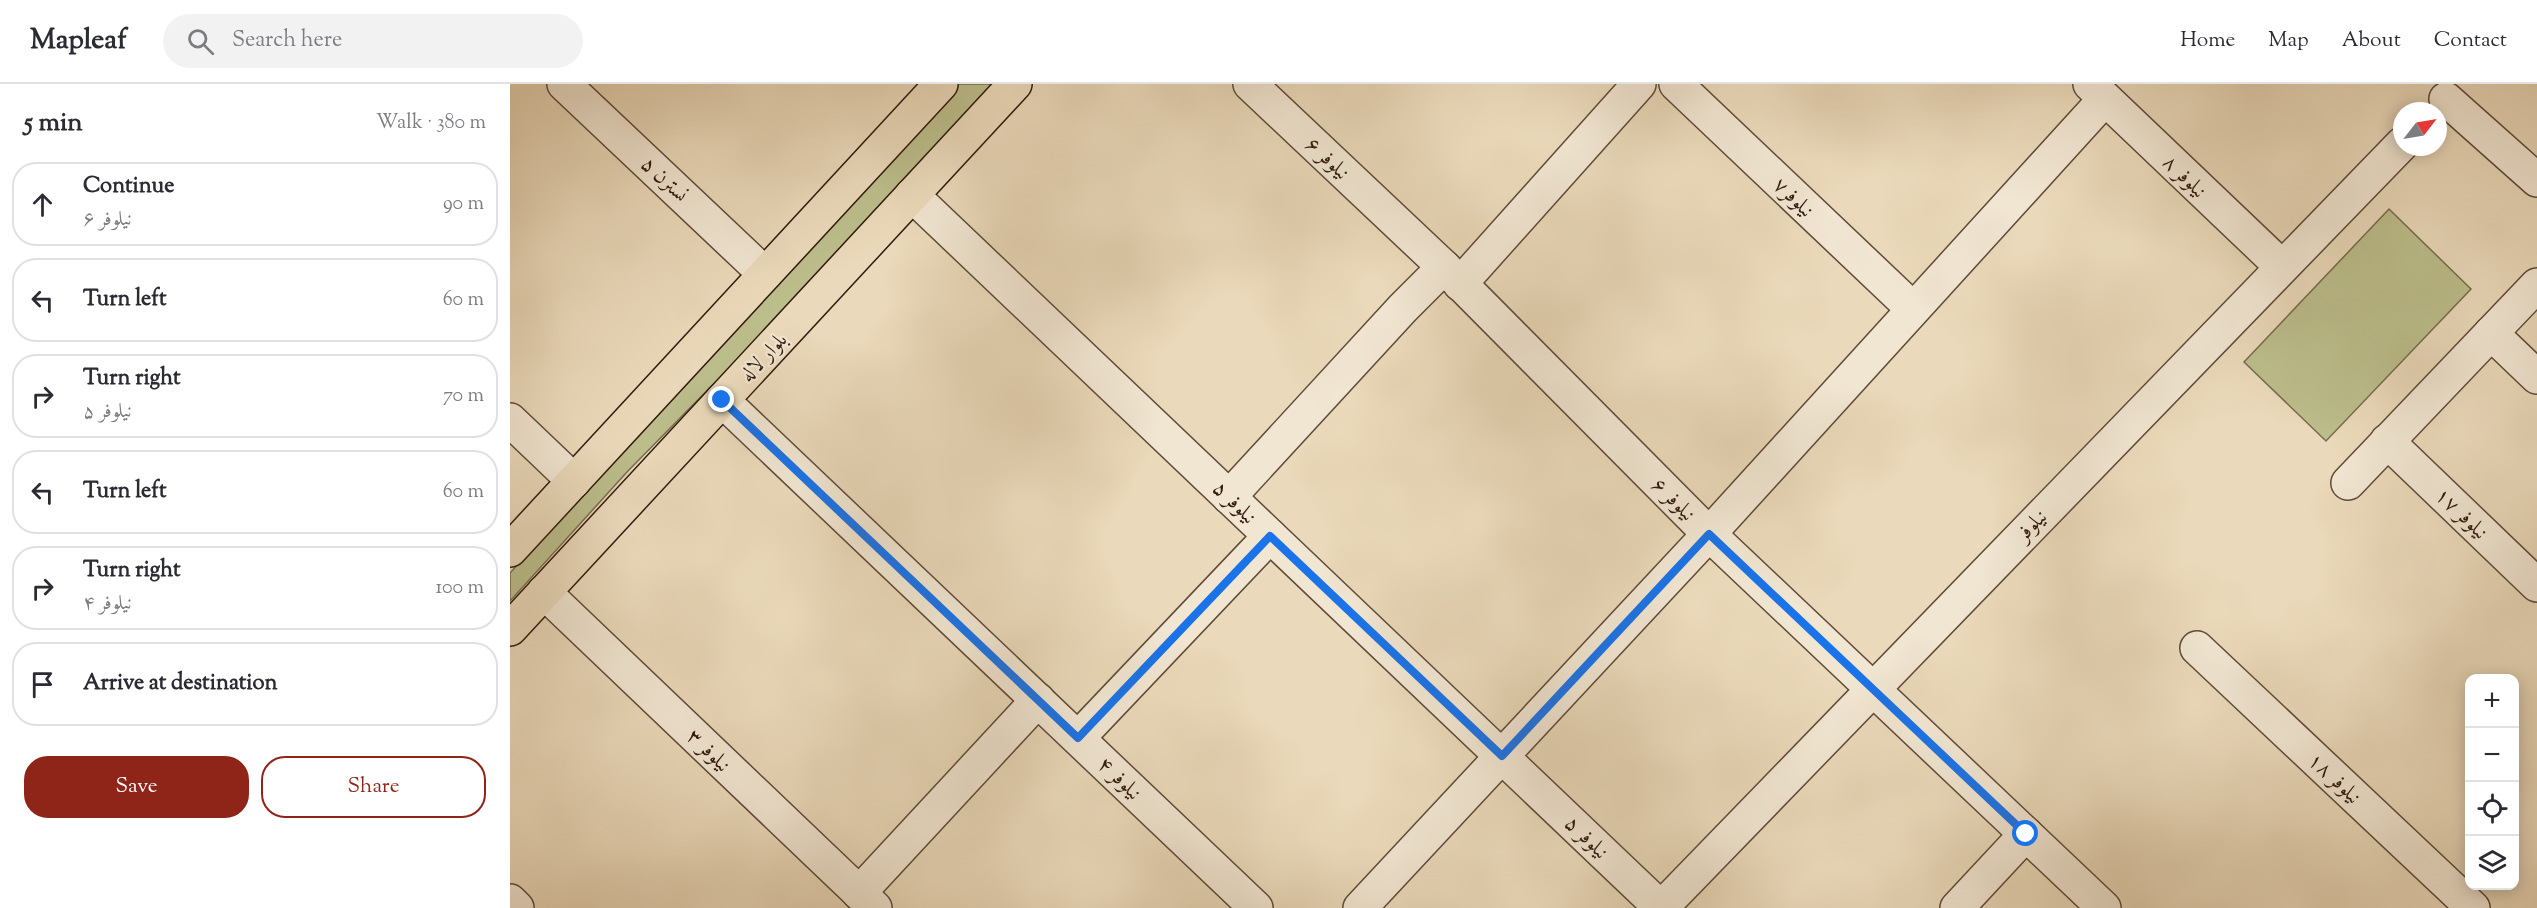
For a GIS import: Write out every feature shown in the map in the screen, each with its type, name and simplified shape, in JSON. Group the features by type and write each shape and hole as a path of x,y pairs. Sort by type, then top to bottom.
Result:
{"main road":[{"path":"510,550 941,84"},
{"name":"بلوار لاله","path":"510,629 1015,84"}],"street":[{"name":"نسترن ۵","path":"564,84 765,274"},
{"name":"نیلوفر ۶","path":"1250,84 1452,275 1709,534 2104,908"},
{"path":"1229,497 1402,308 1452,275 1639,84"},
{"name":"نیلوفر۷","path":"1676,84 1913,309"},
{"path":"1360,908 1709,534 1913,309 2097,91"},
{"name":"نیلوفر ۸","path":"2097,91 2282,267"},
{"path":"2447,98 2537,180"},
{"name":"نیلوفر","path":"1661,908 2393,153"},
{"name":"نیلوفر ۵","path":"912,195 1661,908"},
{"path":"2348,483 2537,285"},
{"path":"2491,333 2537,377"},
{"name":"نیلوفر ۴","path":"722,400 1256,908"},
{"path":"510,420 574,480"},
{"name":"نیلوفر ۱۷","path":"2387,441 2537,585"},
{"path":"1078,738 1270,536"},
{"name":"نیلوفر ۳","path":"544,592 867,900"},
{"name":"نیلوفر ۱۸","path":"2197,648 2473,908"},
{"path":"867,900 1038,700"},
{"path":"1957,908 2026,834"},
{"path":"510,902 517,908"}],"green space":[{"path":"958,84 997,84 800,296 627,472 510,601 510,573"},
{"path":"2389,209 2471,289 2326,441 2244,362"}],"route":[{"path":"722,400 1078,738 1270,536 1502,756 1709,534 2026,834"}]}
